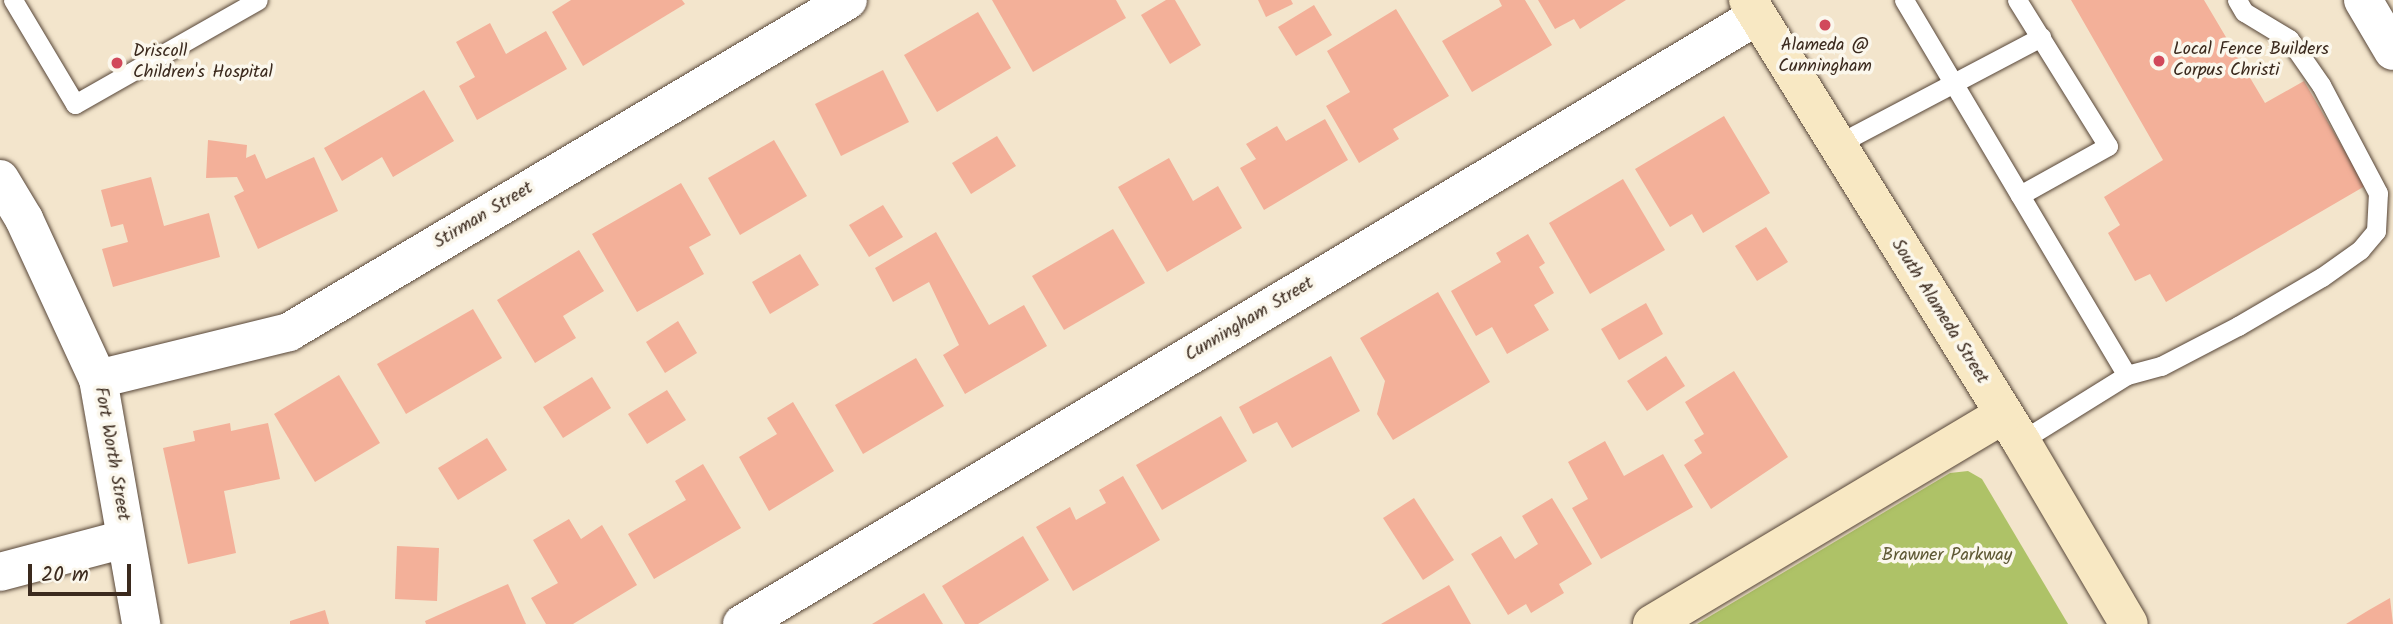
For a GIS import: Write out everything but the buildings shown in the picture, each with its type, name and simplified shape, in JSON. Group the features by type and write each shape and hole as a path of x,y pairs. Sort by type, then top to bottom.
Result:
{"main road":[{"name":"South Alameda Street","path":"1753,8 2012,428 2129,624"},
{"path":"1652,624 2012,428"}],"street":[{"name":"Stirman Street","path":"98,379 289,332 848,0"},
{"path":"2363,0 2393,51"},
{"name":"Cunningham Street","path":"742,624 1753,8"},
{"name":"Fort Worth Street","path":"0,179 24,219 98,379 141,624"},
{"path":"0,572 125,538"}],"lane":[{"path":"13,0 75,104 258,0"},
{"path":"1904,0 2127,375"},
{"path":"2017,0 2108,146 2020,195"},
{"path":"2012,428 2127,375 2161,366 2238,326 2360,250 2376,232 2378,193 2320,85 2289,39 2244,12 2237,0"},
{"path":"1836,145 1952,81 2041,37"}],"green space":[{"name":"Brawner Parkway","path":"1968,471 1982,479 2068,624 1697,624 1950,473"}],"place":[{"name":"Alameda @ Cunningham","path":"1825,25"},
{"name":"Local Fence Builders Corpus Christi","path":"2159,61"},
{"name":"Driscoll Children's Hospital","path":"117,63"}]}
